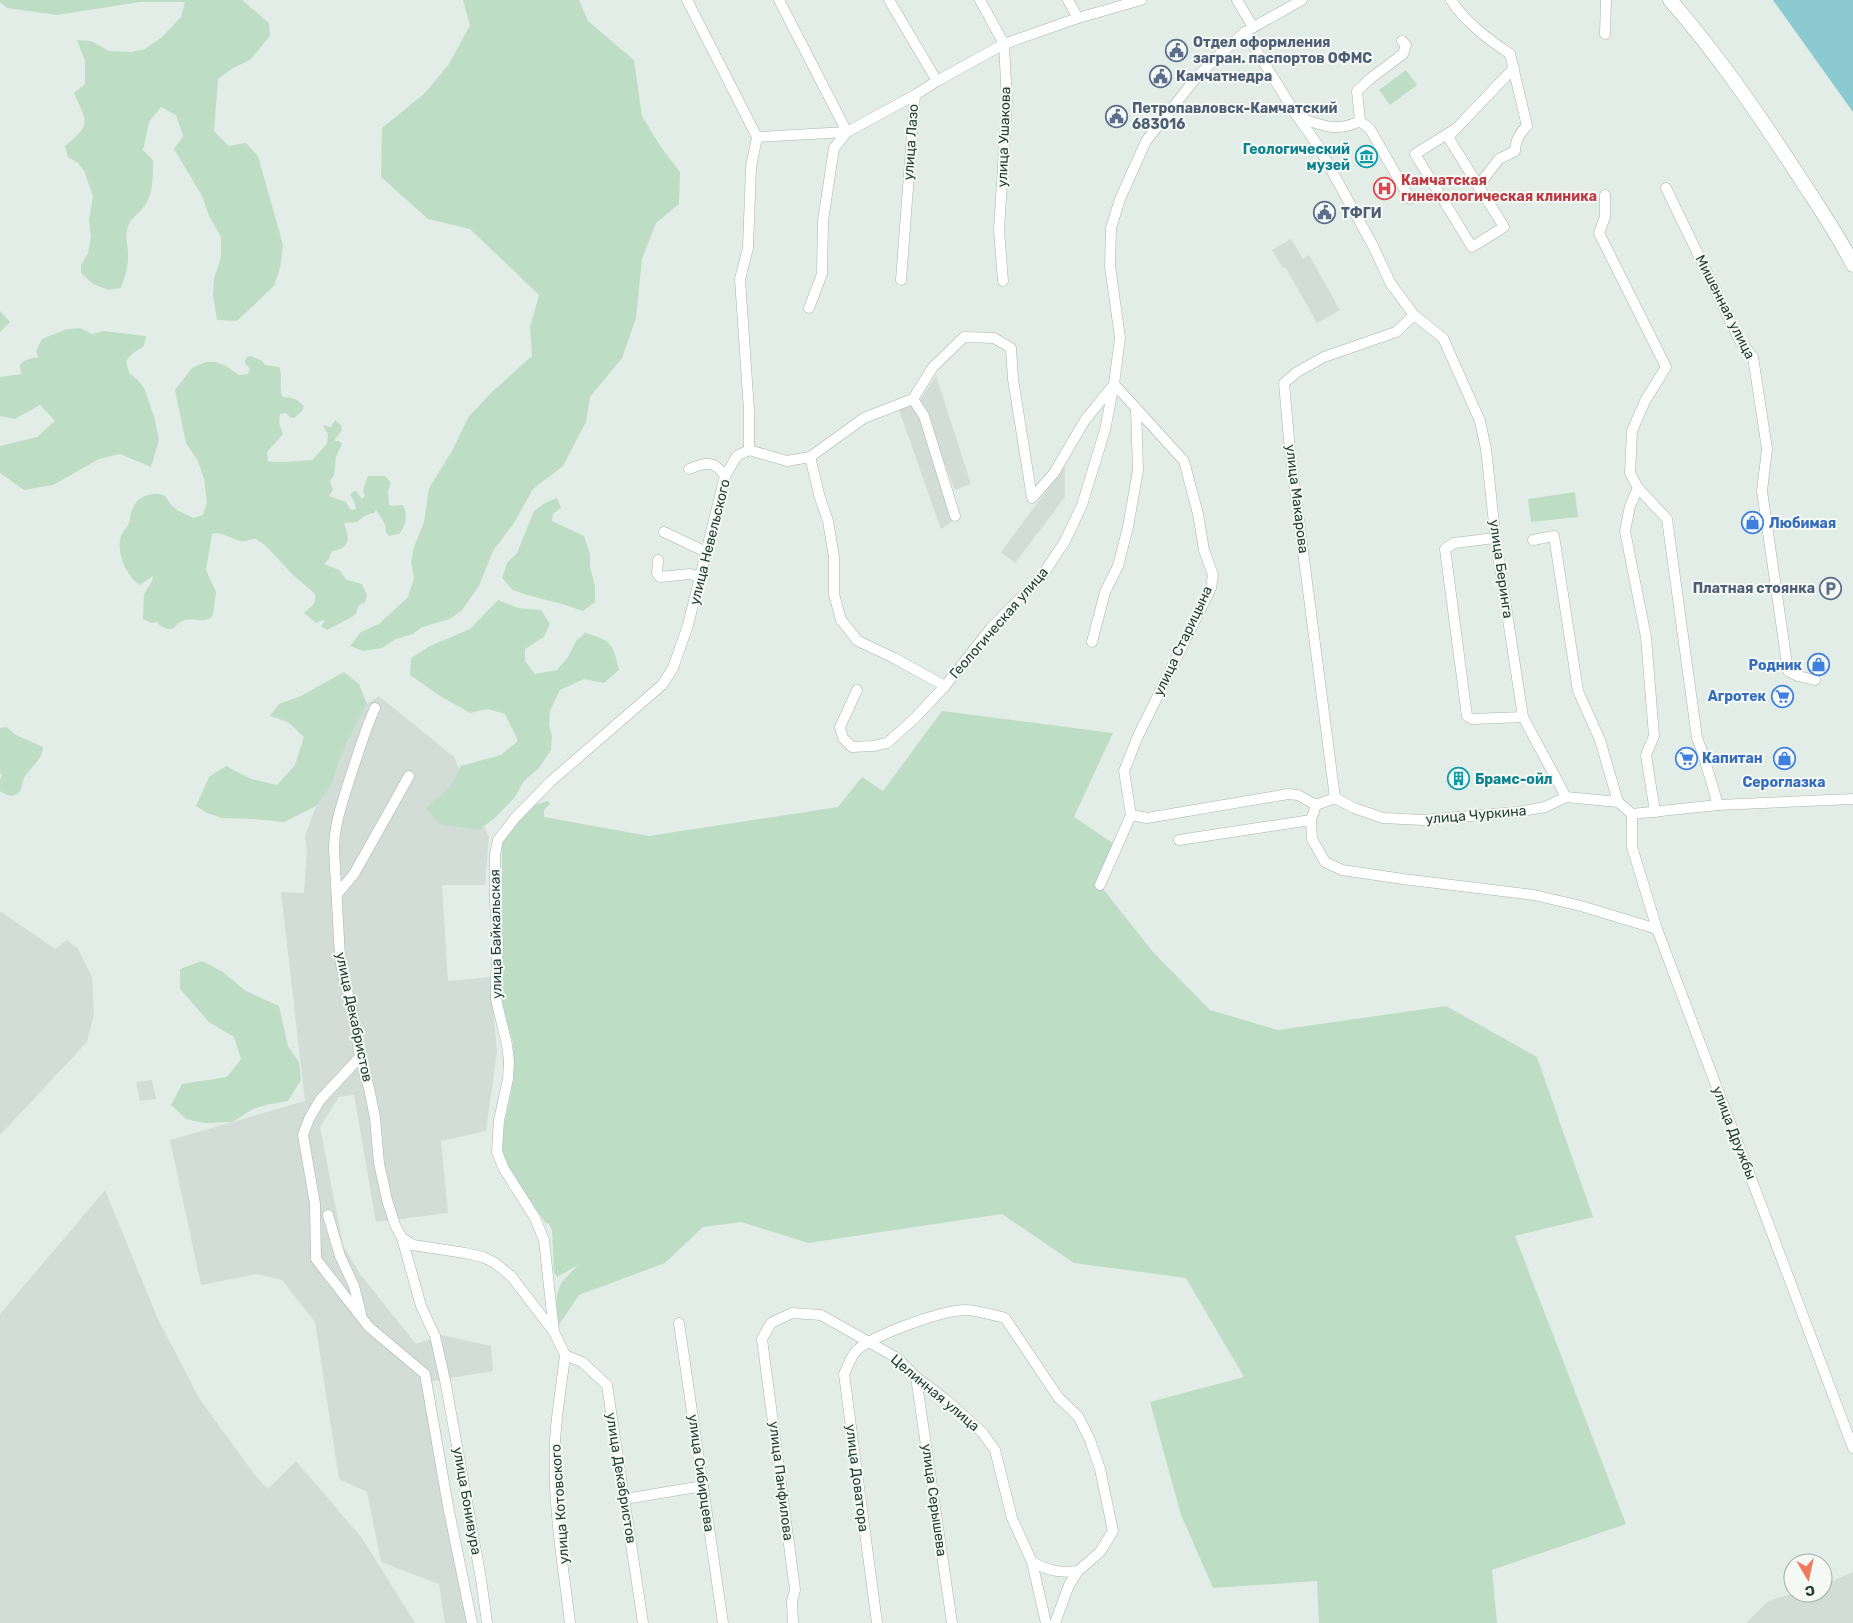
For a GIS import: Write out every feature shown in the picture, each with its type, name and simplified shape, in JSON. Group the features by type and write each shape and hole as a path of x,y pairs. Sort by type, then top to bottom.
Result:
{"main road":[{"path":"1670,0 1697,31 1759,114 1836,234 1853,265"}],"street":[{"path":"686,0 756,136 751,168 748,248 740,279 749,411 749,450 787,461 810,457 864,418 913,400 933,367 964,337 994,338 1010,348 1013,379 1032,498 1054,473 1085,420 1114,384"},
{"path":"779,0 847,132"},
{"path":"889,0 937,81"},
{"name":"улица Ушакова","path":"980,0 1004,44 1007,101 999,230 1003,281"},
{"path":"1068,0 1078,18 1141,0"},
{"path":"1237,0 1249,30 1297,116 1317,144 1372,244 1391,284 1414,315"},
{"name":"Геологическая улица","path":"857,690 840,727 843,738 852,747 887,743 914,719 945,686 991,628 1042,576 1065,541 1082,505 1105,430 1114,384 1120,338 1110,266 1110,228 1120,199 1146,141 1196,78 1218,56 1249,30 1302,0"},
{"path":"1451,0 1459,12 1489,40 1510,54 1527,126 1515,145 1515,151 1499,159 1478,186"},
{"path":"1604,34 1606,0"},
{"name":"улица Лазо","path":"901,280 915,95 1004,44 1078,18"},
{"path":"1402,41 1406,45 1403,54 1357,91 1360,120 1370,129 1410,198"},
{"path":"1457,128 1415,154 1472,247 1504,227 1448,137 1457,128 1514,68"},
{"path":"809,308 822,274 823,221 834,148 847,132 915,95"},
{"path":"1297,116 1333,128 1349,126 1360,120"},
{"path":"756,136 847,132"},
{"name":"Мишенная улица","path":"1666,188 1740,341 1753,357 1767,449 1762,491 1788,671 1798,676 1815,680"},
{"path":"1605,195 1606,217 1600,233 1666,367 1645,401 1632,431 1630,473 1638,488 1667,519 1697,738 1718,806"},
{"name":"улица Беринга","path":"1414,315 1443,338 1480,421 1486,449 1495,538 1523,717 1566,797"},
{"name":"улица Макарова","path":"1335,798 1290,451 1284,383 1297,372 1324,357 1396,332 1414,315"},
{"name":"улица Старицына","path":"1114,384 1184,461 1198,514 1204,550 1213,574 1211,588 1138,736 1124,771 1131,815"},
{"path":"913,400 924,416 955,516"},
{"path":"1092,642 1105,592 1118,566 1133,498 1138,470 1136,408"},
{"name":"улица Невельского","path":"495,854 498,840 515,818 550,782 662,685 672,668 688,625 725,476 737,456 749,450"},
{"path":"810,457 828,522 834,557 834,594 841,620 858,641 945,686"},
{"path":"689,469 707,463 719,466 725,476"},
{"path":"1638,488 1630,506 1625,531 1646,637 1654,736 1646,756 1655,812"},
{"path":"664,532 706,552"},
{"path":"1534,540 1554,536 1578,691 1600,740 1618,802 1632,814 1718,806 1853,799"},
{"path":"1495,538 1454,543 1445,549 1467,716 1472,719 1523,717"},
{"path":"658,560 657,574 660,577 690,574 700,577"},
{"name":"улица Декабристов","path":"376,708 368,723 337,823 334,849 338,893 340,957 351,1004 360,1057 375,1118 379,1163 387,1200 394,1225 402,1238 421,1306 435,1336 445,1380"},
{"path":"338,893 354,874 409,776"},
{"path":"1100,885 1131,815 1146,818 1288,794 1298,795 1316,806"},
{"path":"1566,797 1618,802"},
{"name":"улица Чуркина","path":"1335,798 1354,808 1383,818 1423,820 1517,812 1546,807 1566,797"},
{"path":"1335,798 1316,806 1311,820 1312,839 1325,862 1342,870 1534,895 1581,906 1657,929"},
{"name":"улица Дружбы","path":"1632,814 1632,847 1657,929 1853,1448"},
{"path":"1179,840 1311,820"},
{"name":"улица Байкальская","path":"495,854 495,901 498,944 496,999 508,1045 509,1061 508,1078 499,1120 497,1152 507,1174 532,1212 544,1240 554,1332 565,1355"},
{"path":"360,1057 320,1100 309,1119 303,1135 315,1204 316,1259 369,1327 425,1374 448,1506 472,1623"},
{"path":"328,1215 340,1256 354,1286 365,1330"},
{"path":"402,1238 420,1248 465,1253 483,1257 495,1263 511,1276 554,1332"},
{"path":"868,1341 939,1314 964,1310 1005,1318 1058,1397 1078,1416 1090,1440 1100,1469 1113,1531 1100,1552 1078,1571 1069,1585 1055,1623"},
{"name":"Целинная улица","path":"762,1339 771,1323 792,1313 821,1315 897,1358 916,1377 982,1432 996,1450 1012,1518 1032,1562 1046,1623"},
{"name":"улица Сибирцева","path":"679,1323 723,1623"},
{"name":"улица Панфилова","path":"762,1339 795,1590 792,1600 793,1623"},
{"name":"улица Доватора","path":"868,1341 855,1352 844,1374 876,1623"},
{"name":"улица Декабристов","path":"565,1355 582,1362 607,1385 643,1623"},
{"name":"улица Котовского","path":"565,1355 555,1442 555,1479 570,1623"},
{"name":"улица Серышева","path":"916,1377 952,1623"},
{"name":"улица Бонивура","path":"445,1380 481,1579 487,1623"},
{"path":"625,1499 703,1486"},
{"path":"1032,1562 1045,1569 1061,1573 1078,1571"}],"shaded area":[{"path":"1291,239 1303,259 1309,255 1340,310 1317,323 1286,268 1282,267 1272,250"},
{"path":"936,376 971,484 955,490 920,400"},
{"path":"913,404 922,418 953,521 941,529 899,410"},
{"path":"1065,466 1065,497 1015,563 1001,552"},
{"path":"379,696 454,757 489,837 485,885 442,885 448,981 490,977 497,1052 486,1131 441,1141 448,1213 376,1222 354,1095 339,1097 320,1127 343,1245 360,1274 416,1344 442,1335 491,1346 493,1371 432,1381 473,1623 445,1623 439,1584 381,1562 367,1492 339,1479 315,1322 282,1280 257,1274 201,1285 170,1140 305,1101 281,892 304,893 307,850 305,836 316,806 333,783 347,742 367,704"},
{"path":"0,911 55,949 67,940 78,949 92,977 94,1014 87,1042 0,1135"},
{"path":"152,1080 156,1099 140,1101 136,1082"},
{"path":"105,1190 157,1317 199,1398 254,1474 268,1489 296,1461 362,1538 415,1623 0,1623 0,1314"},
{"path":"1853,1572 1853,1623 1746,1623 1768,1601 1783,1597 1783,1603 1833,1603 1833,1581"}],"green space":[{"path":"0,0 242,0 269,23 270,36 250,60 233,68 218,79 214,131 229,146 246,143 258,156 283,245 280,268 274,286 237,321 217,320 213,296 214,279 221,257 221,237 209,216 202,196 174,149 183,136 176,115 161,107 149,122 143,150 153,160 151,192 146,204 128,227 126,236 128,262 121,288 109,290 93,284 81,273 81,265 88,253 91,237 89,220 93,196 84,171 78,163 68,157 65,146 80,133 84,123 82,111 74,93 85,84 85,61 77,40 91,41 109,51 131,52 145,49 162,37 181,17 185,2 140,2 57,15 7,8"},
{"path":"463,0 579,0 588,21 634,60 642,116 661,147 680,172 679,204 656,223 642,259 636,318 622,358 590,397 586,422 563,466 533,489 514,523 493,551 479,586 462,610 450,619 422,627 413,634 396,639 382,648 363,651 350,646 361,632 379,624 408,597 414,578 411,562 414,547 424,522 429,488 452,451 469,416 492,392 532,356 530,327 539,295 470,229 428,219 381,177 382,128 425,93 449,64 470,25"},
{"path":"1406,70 1417,85 1390,105 1379,90"},
{"path":"0,311 10,322 0,332"},
{"path":"80,328 92,334 104,331 146,336 144,346 133,353 126,361 129,373 144,388 154,416 159,440 151,467 120,454 99,459 53,485 24,490 0,473 0,446 37,437 55,421 40,405 15,419 0,416 0,377 21,374 20,365 22,363 31,358 38,358 36,351 42,339 67,329"},
{"path":"251,356 262,361 265,365 279,367 282,396 297,400 304,406 302,411 294,418 286,413 280,414 279,423 283,434 267,452 268,461 312,460 327,444 328,434 322,425 331,427 335,420 341,425 342,430 334,441 339,441 342,444 336,457 334,475 330,481 333,490 329,496 346,502 350,509 354,510 356,508 350,495 352,492 356,491 362,499 365,496 363,490 368,476 385,476 391,483 388,491 389,505 403,505 406,516 405,524 399,534 389,536 386,532 385,524 376,510 357,522 344,523 348,535 346,545 331,552 329,559 324,564 339,570 347,580 362,584 367,595 365,602 358,606 356,614 327,630 321,626 324,622 323,620 316,623 304,613 314,603 314,593 293,575 265,545 256,539 240,541 222,534 212,534 206,570 216,592 213,615 205,620 184,620 174,628 167,629 157,622 152,623 143,619 144,594 153,576 140,585 130,576 121,556 121,536 129,523 131,511 135,504 143,497 151,494 164,496 174,508 193,518 203,515 207,502 204,479 198,461 186,443 175,390 192,368 206,362 216,362 239,375 248,374 250,369 245,360"},
{"path":"1575,492 1578,517 1531,522 1528,499"},
{"path":"557,498 561,508 553,514 552,521 584,536 590,554 590,567 595,586 595,602 583,611 513,590 502,578 507,563 517,553 534,511 545,503"},
{"path":"498,600 518,608 541,610 550,624 544,637 525,649 525,661 535,674 557,670 568,657 576,641 585,633 601,638 610,644 619,670 604,683 584,679 560,690 550,711 551,750 539,768 524,781 515,797 496,817 479,830 439,824 426,808 450,787 461,766 501,755 518,741 505,714 488,709 470,713 440,696 410,675 411,658 430,646 470,629"},
{"path":"344,672 359,684 367,704 347,742 333,783 316,806 284,822 222,818 207,813 196,806 209,777 226,766 251,779 277,785 295,765 304,737 288,722 270,716 279,704 301,696"},
{"path":"942,711 1113,733 1074,817 1117,846 1100,885 1153,952 1210,1010 1278,1030 1446,1006 1537,1057 1593,1217 1515,1236 1626,1524 1492,1570 1497,1623 1319,1623 1317,1581 1213,1588 1181,1515 1150,1402 1244,1377 1186,1278 1074,1263 1002,1214 808,1243 741,1222 703,1227 665,1263 579,1295 554,1332 557,1295 561,1283 578,1265 557,1277 554,1273 552,1230 537,1211 505,1161 500,1144 512,1089 514,1061 513,1043 500,988 502,843 516,820 537,804 548,801 550,804 544,810 544,817 649,836 838,807 862,777 883,791"},
{"path":"6,727 16,735 43,747 38,760 26,774 18,794 13,796 0,791 2,775 0,773 0,728"},
{"path":"202,961 223,972 246,991 279,1006 288,1046 299,1062 301,1080 288,1101 253,1109 232,1122 204,1123 186,1119 171,1105 182,1084 227,1077 241,1059 234,1037 209,1022 180,989 180,969"}],"water":[{"path":"1773,0 1853,0 1853,112"}],"place":[{"name":"Отдел оформления загран. паспортов ОФМС","path":"1177,50"},
{"name":"Камчатнедра","path":"1160,76"},
{"name":"Петропавловск-Камчатский 683016","path":"1116,116"},
{"name":"Геологический музей","path":"1366,157"},
{"name":"Камчатская гинекологическая клиника","path":"1385,188"},
{"name":"ТФГИ","path":"1325,213"},
{"name":"Любимая","path":"1753,523"},
{"name":"Платная стоянка","path":"1831,588"},
{"name":"Родник","path":"1818,665"},
{"name":"Агротек","path":"1782,696"},
{"name":"Капитан","path":"1686,758"},
{"name":"Сероглазка","path":"1784,759"},
{"name":"Брамс-ойл","path":"1459,779"}]}
